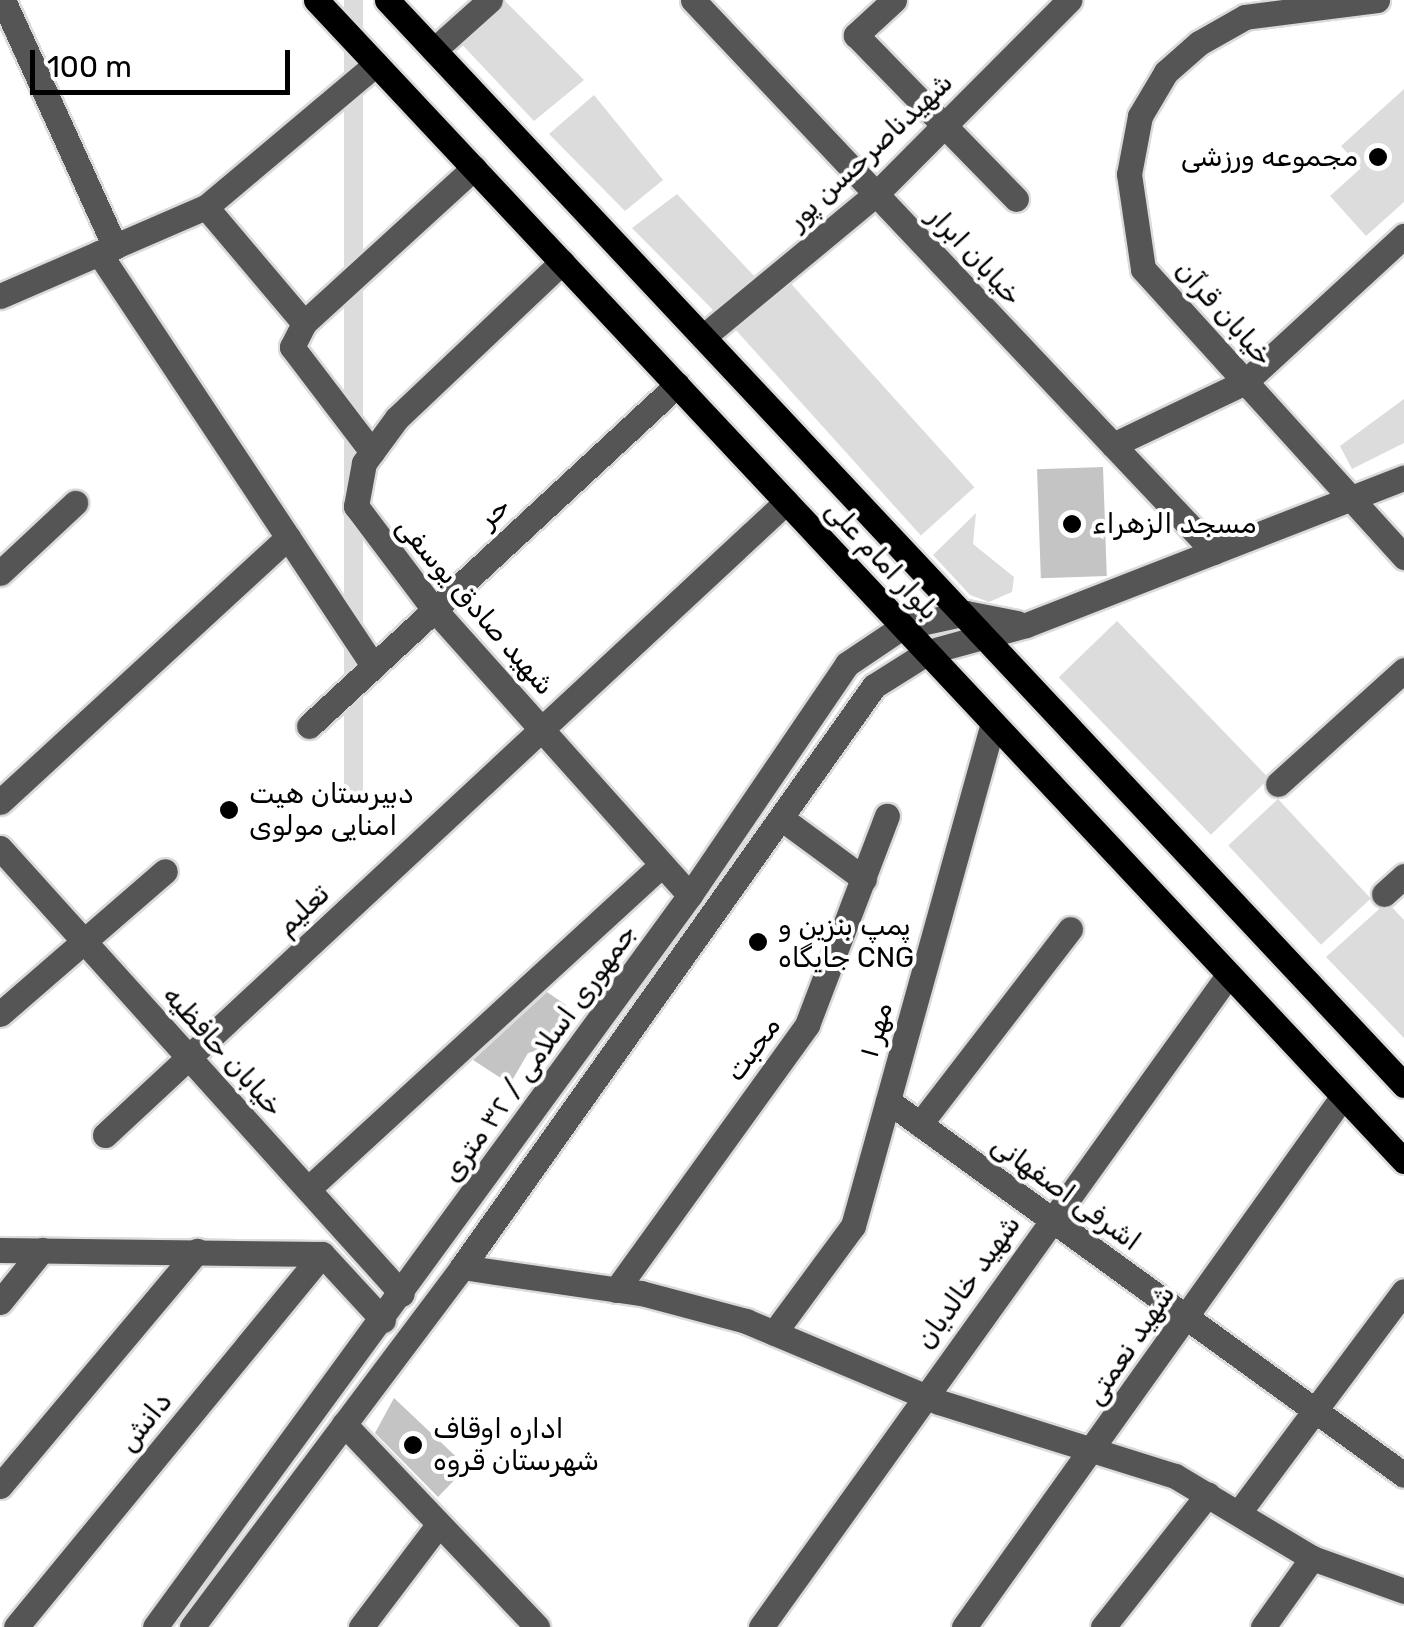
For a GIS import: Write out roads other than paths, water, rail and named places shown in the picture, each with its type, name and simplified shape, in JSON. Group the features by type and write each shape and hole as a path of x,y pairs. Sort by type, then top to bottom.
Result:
{"main road":[{"name":"بلوار امام علی","path":"316,0 1404,1161"},
{"name":"بلوار امام علی","path":"387,0 987,634 1404,1085"}],"street":[{"path":"2,0 107,250 373,665"},
{"path":"434,50 490,0"},
{"path":"894,0 856,35 1016,199"},
{"name":"شهیدناصرحسن پور","path":"703,337 876,194 1068,0"},
{"name":"خیابان قرآن","path":"1377,0 1245,17 1166,72 1140,116 1129,174 1144,268 1404,557"},
{"name":"خیابان ابرار","path":"696,1 1214,552"},
{"path":"0,296 206,207 376,64"},
{"path":"372,452 292,348 304,323 474,168"},
{"path":"206,207 304,323"},
{"path":"1113,445 1245,382 1404,236"},
{"name":"شهید صادق یوسفی","path":"562,262 372,452 356,506 433,608 660,866 690,895"},
{"name":"حر","path":"309,726 677,385"},
{"path":"192,1627 462,1266 874,686 928,652 1026,626 1404,478"},
{"name":"تعلیم","path":"105,1135 786,502"},
{"path":"0,573 75,503"},
{"path":"0,802 288,537"},
{"name":"جمهوری اسلامی / ۳۲ متری","path":"155,1627 292,1446 690,895 847,664 902,627 966,613 1026,626"},
{"path":"1278,784 1404,670"},
{"name":"مهر ۱","path":"774,1333 853,1226 993,722"},
{"name":"محبت","path":"616,1290 808,1025 887,816"},
{"path":"781,818 864,878"},
{"name":"خیابان حافظیه","path":"0,848 402,1294"},
{"path":"308,1189 660,866"},
{"path":"0,1014 165,871"},
{"path":"1384,894 1404,876"},
{"path":"920,1124 1070,929"},
{"name":"شهید خالدیان","path":"760,1627 1228,974"},
{"name":"شهید نعمتی","path":"964,1627 1098,1446 1185,1316 1343,1096"},
{"name":"اشرفی اصفهانی","path":"888,1101 1404,1475"},
{"path":"0,1250 322,1254 382,1320"},
{"path":"0,1302 42,1250"},
{"path":"0,1486 197,1251"},
{"name":"دانش","path":"16,1627 322,1254"},
{"path":"462,1266 616,1290 774,1333 924,1395 1098,1446 1208,1494 1312,1558 1400,1582"},
{"path":"1240,1511 1404,1291"},
{"path":"344,1424 535,1626"},
{"path":"292,1446 315,1463"},
{"path":"1102,1627 1208,1494"},
{"path":"361,1627 439,1524"},
{"path":"1262,1627 1312,1558"}],"place":[{"name":"مجموعه ورزشی","path":"1378,157"},
{"name":"مسجد الزهراء","path":"1072,524"},
{"name":"دبیرستان هیت امنایی مولوی","path":"229,810"},
{"name":"پمپ بنزین و جایگاه CNG","path":"758,942"},
{"name":"اداره اوقاف شهرستان قروه","path":"413,1445"}]}
